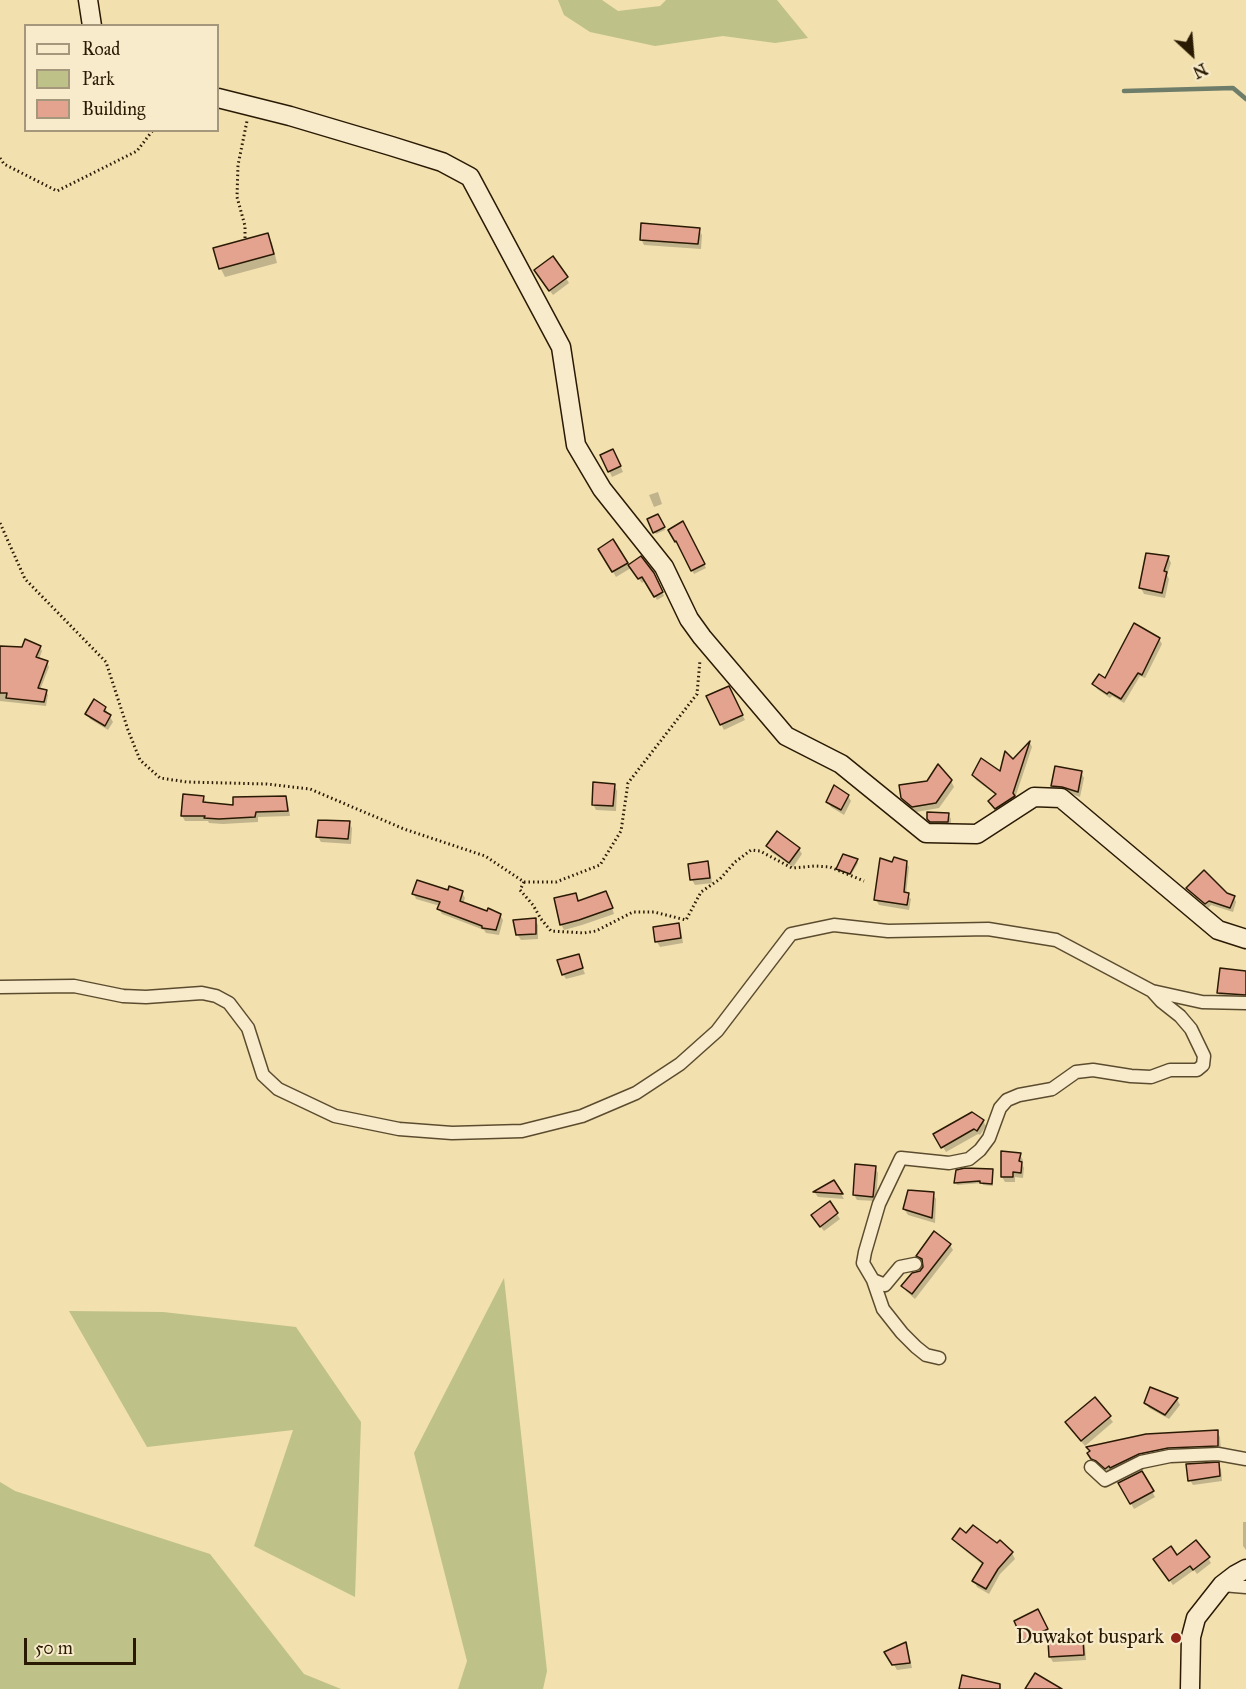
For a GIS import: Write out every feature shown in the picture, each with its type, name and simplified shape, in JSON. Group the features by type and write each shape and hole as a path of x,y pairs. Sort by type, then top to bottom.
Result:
{"main road":[{"path":"88,0 92,24"},
{"path":"219,98 290,116 442,162 470,177 561,347 576,445 602,489 664,567 689,619 786,736 841,764 926,833 977,834 1034,797 1062,798 1218,930 1246,939"},
{"path":"1190,1689 1191,1637 1196,1618 1222,1585 1246,1569"}],"street":[{"path":"0,987 74,986 123,996 146,997 202,993 216,996 229,1003 239,1014 248,1028 263,1075 278,1089 335,1116 399,1129 452,1133 522,1131 582,1116 636,1093 680,1064 717,1031 791,934 834,925 888,931 988,929 1056,940 1152,991 1202,1002 1246,1003"},
{"path":"939,1358 926,1354 902,1334 883,1309 873,1280 863,1263 879,1204 901,1158 949,1163 969,1159 989,1138 1000,1108 1007,1100 1019,1095 1052,1089 1076,1072 1093,1070 1151,1077 1170,1070 1197,1070 1203,1065 1204,1056 1191,1029 1152,991"},
{"path":"873,1280 885,1285 900,1267 915,1264"},
{"path":"1091,1467 1105,1480 1141,1462 1170,1456 1218,1454 1246,1459"},
{"path":"1222,1585 1246,1587"}],"path":[{"path":"245,238 245,226 237,197 238,165 250,107"},
{"path":"0,158 4,164 57,191 136,152 151,132"},
{"path":"0,523 25,579 106,662 140,760 160,778 187,782 267,784 310,789 404,829 485,856 524,882 555,882 600,865 621,831 628,783 697,694 702,637"},
{"path":"524,882 520,891 551,931 584,933 597,931 633,912 654,912 686,920 701,892 720,879 735,862 751,850 760,851 792,868 830,867 864,881"}],"green space":[{"path":"558,0 602,0 618,11 660,6 666,0 777,0 808,38 775,43 723,36 655,46 590,32 564,15"},
{"path":"504,1278 547,1671 543,1689 458,1689 467,1661 414,1453"},
{"path":"69,1311 163,1312 296,1327 361,1422 355,1597 254,1546 293,1430 147,1447"},
{"path":"0,1482 15,1491 210,1554 304,1674 341,1689 0,1689"}],"building":[{"path":"641,223 700,228 698,244 640,240"},
{"path":"268,233 274,254 219,269 213,248"},
{"path":"553,256 568,277 549,291 534,270"},
{"path":"613,449 621,466 608,472 600,455"},
{"path":"658,514 665,527 653,533 647,519"},
{"path":"683,521 705,564 691,571 668,530"},
{"path":"613,539 628,563 612,572 598,549"},
{"path":"1146,553 1169,556 1164,571 1167,572 1162,593 1139,588"},
{"path":"641,556 654,573 663,592 654,597 642,577 638,579 628,565"},
{"path":"1134,623 1160,638 1142,675 1138,673 1121,699 1109,692 1107,694 1092,684 1099,674 1105,678"},
{"path":"25,639 41,646 36,657 48,661 38,688 47,690 44,702 6,698 7,693 0,693 0,646 22,647"},
{"path":"729,686 743,715 720,725 706,696"},
{"path":"94,699 106,707 104,711 111,715 105,726 85,714"},
{"path":"1030,741 1013,793 1015,796 995,809 988,801 996,794 972,775 981,758 1000,771 1005,751 1013,759"},
{"path":"938,764 952,780 936,803 912,807 901,798 899,785 927,781"},
{"path":"1055,766 1082,771 1078,792 1051,786"},
{"path":"593,782 615,784 613,806 592,805"},
{"path":"834,785 849,795 841,810 826,802"},
{"path":"183,794 204,796 203,802 233,805 233,797 286,796 288,811 256,812 255,817 219,819 204,818 205,816 181,816"},
{"path":"927,812 949,813 948,822 930,822 927,819"},
{"path":"318,820 350,821 348,839 316,837"},
{"path":"777,831 800,848 789,863 766,846"},
{"path":"843,854 858,859 850,874 836,869"},
{"path":"894,857 907,861 904,892 909,893 907,905 874,900 880,858 892,862"},
{"path":"708,861 710,878 690,880 688,864"},
{"path":"1204,870 1227,893 1235,896 1230,908 1209,901 1205,904 1186,888"},
{"path":"417,880 448,890 449,886 463,891 460,901 501,914 496,930 482,928 482,926 437,909 440,902 412,894"},
{"path":"606,891 613,908 560,925 554,898 576,893 578,901"},
{"path":"536,918 536,934 516,935 513,920"},
{"path":"679,923 681,938 655,942 653,927"},
{"path":"579,954 583,968 562,975 557,960"},
{"path":"1220,968 1246,971 1246,995 1217,993"},
{"path":"972,1112 984,1120 977,1131 974,1129 941,1148 933,1134"},
{"path":"1001,1151 1021,1153 1019,1161 1022,1162 1021,1173 1013,1172 1013,1177 1001,1177"},
{"path":"855,1164 876,1166 873,1197 853,1195"},
{"path":"993,1169 992,1184 980,1183 980,1181 954,1183 956,1170"},
{"path":"834,1180 843,1194 813,1192"},
{"path":"908,1190 934,1192 932,1218 903,1209"},
{"path":"830,1201 838,1213 820,1227 811,1215"},
{"path":"934,1231 951,1244 912,1294 901,1286 912,1273 920,1271 923,1267 922,1259 916,1256"},
{"path":"1150,1387 1178,1398 1165,1415 1144,1403"},
{"path":"1095,1397 1111,1416 1081,1441 1065,1422"},
{"path":"1218,1430 1218,1446 1168,1448 1139,1454 1105,1469 1091,1459 1087,1453 1090,1451 1086,1447 1146,1434"},
{"path":"1219,1462 1220,1476 1188,1481 1186,1464"},
{"path":"1142,1471 1154,1491 1130,1504 1118,1483"},
{"path":"973,1525 997,1543 1000,1540 1013,1552 998,1569 986,1589 972,1581 983,1563 952,1539 960,1528 966,1533"},
{"path":"1196,1540 1210,1557 1193,1570 1190,1566 1169,1581 1153,1559 1171,1546 1177,1555"},
{"path":"1038,1609 1048,1629 1023,1641 1014,1621"},
{"path":"1083,1639 1084,1655 1049,1657 1048,1641"},
{"path":"906,1642 910,1663 892,1665 884,1652"},
{"path":"1035,1673 1062,1689 1025,1689"},
{"path":"962,1675 1000,1684 1000,1689 959,1689"}],"waterway":[{"path":"1124,91 1233,88 1246,99"}],"place":[{"name":"Duwakot buspark","path":"1176,1638"}]}
